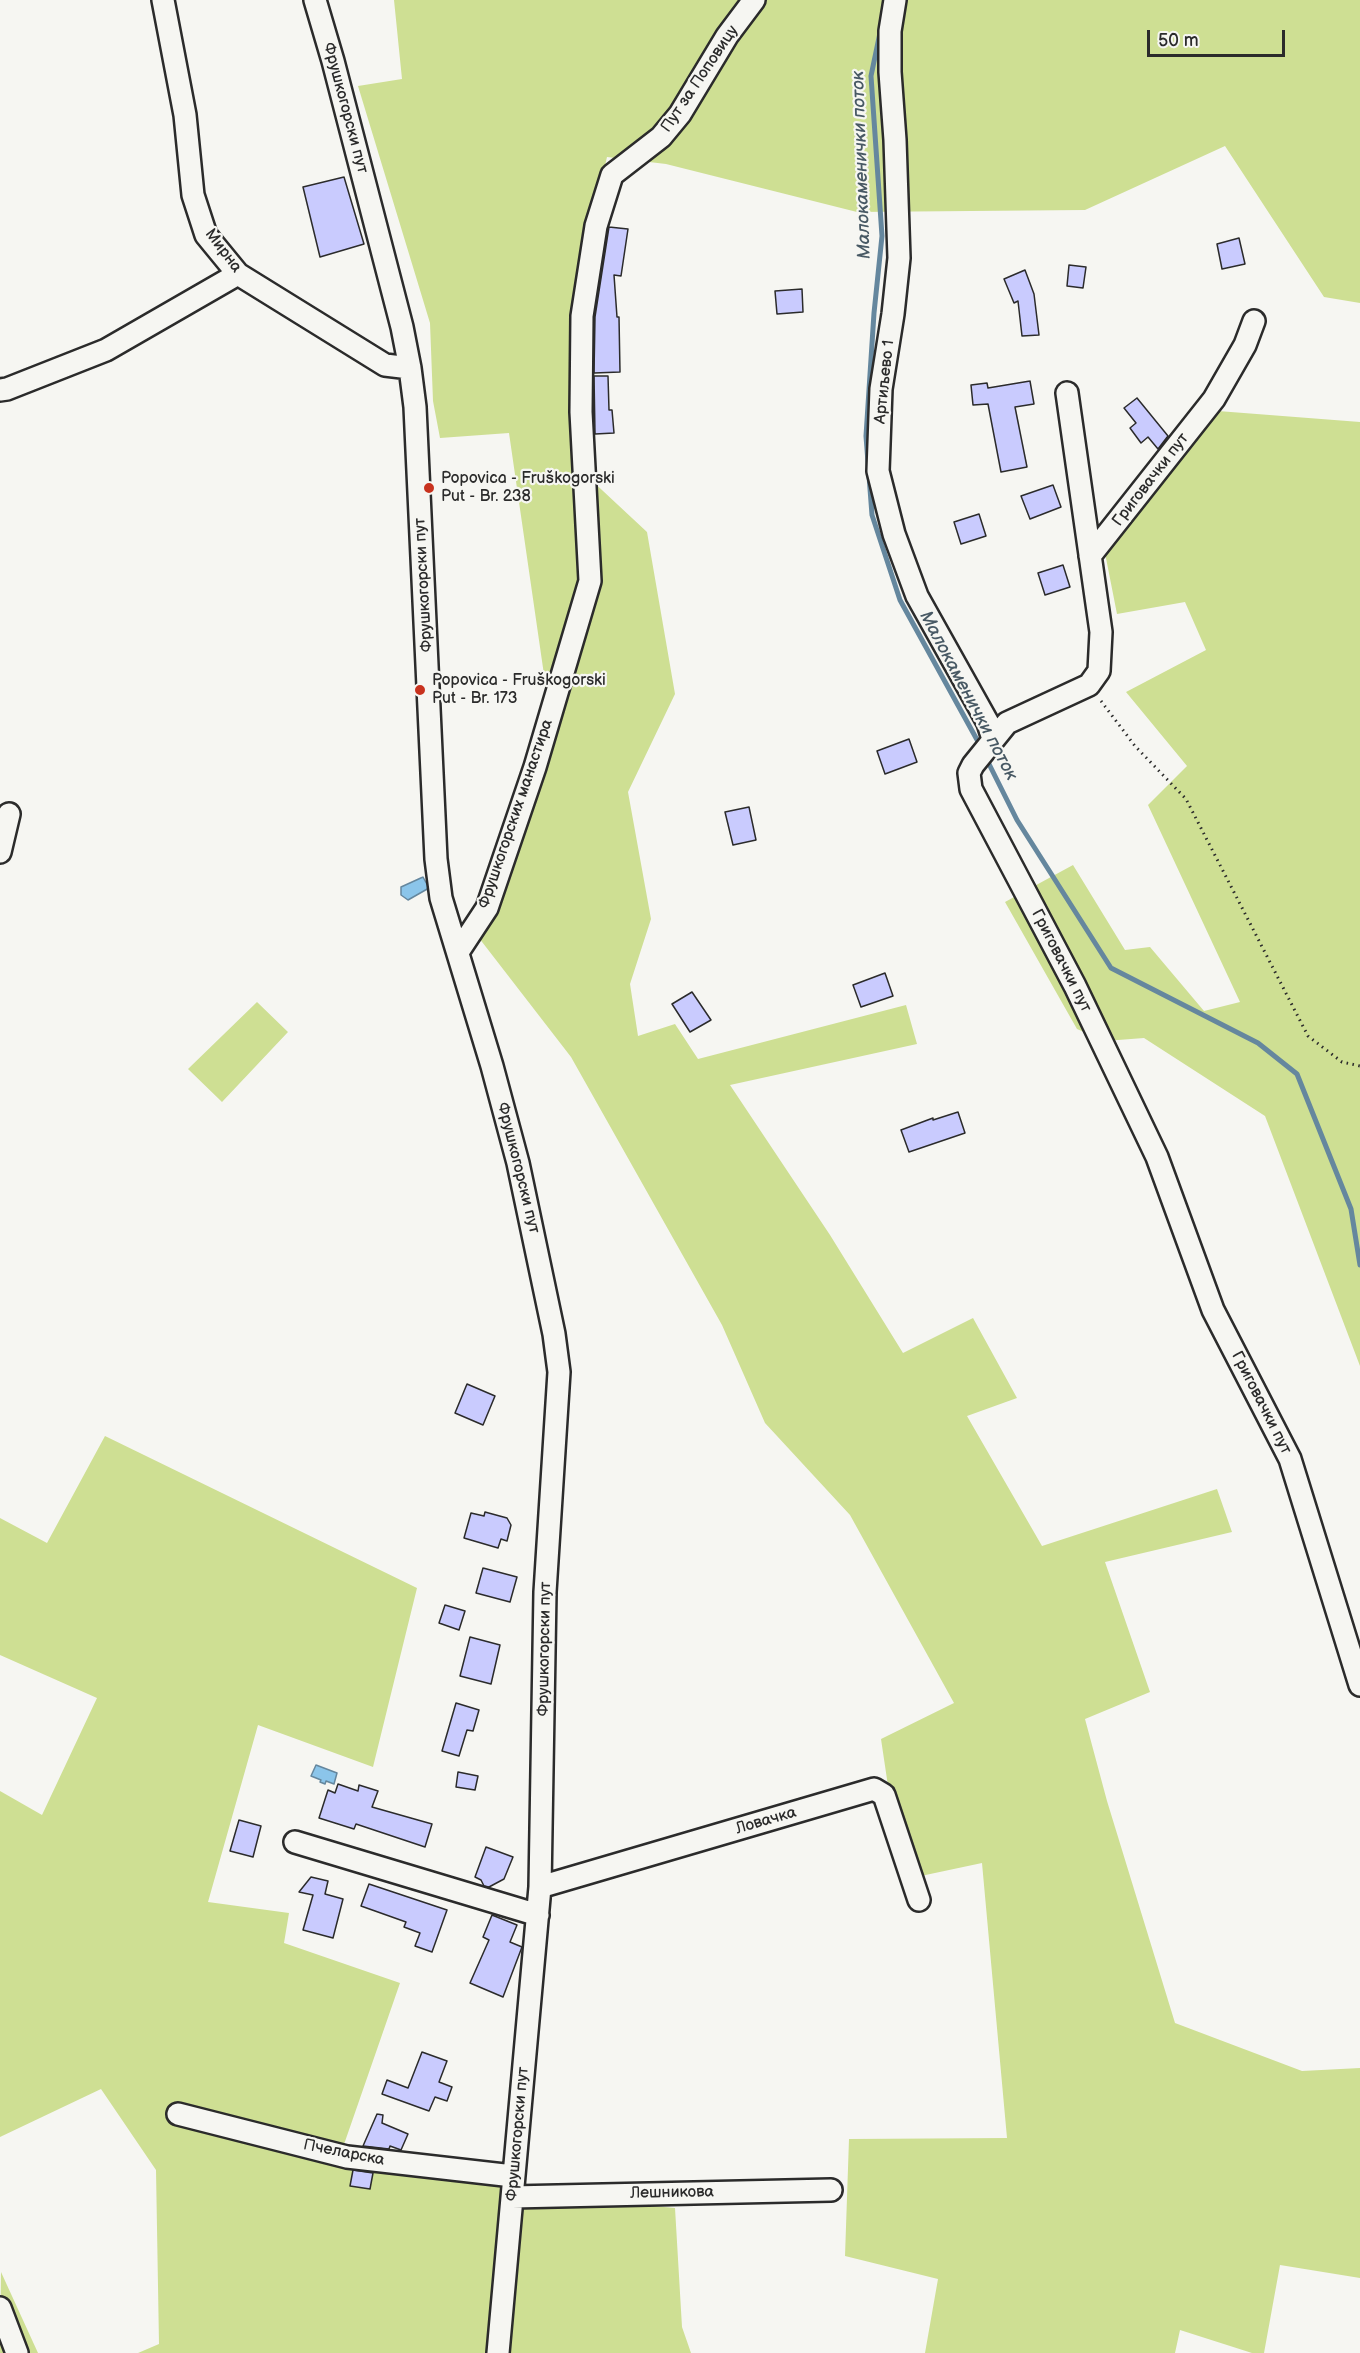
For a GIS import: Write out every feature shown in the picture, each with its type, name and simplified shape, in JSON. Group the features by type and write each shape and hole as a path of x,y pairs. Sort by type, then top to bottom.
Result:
{"street":[{"name":"Мирна","path":"163,0 185,115 193,195 206,235 238,274 386,365 410,368"},
{"name":"Фрушкогорски пут","path":"315,0 333,60 402,327 410,368 419,471 436,859 441,898 518,1163 554,1334 559,1372 544,1603 540,1887 498,2353"},
{"name":"Пут за Поповицу","path":"612,175 661,136 674,122 728,36 754,0"},
{"name":"Артиљево 1","path":"895,0 890,31 890,72 899,258 881,389 878,471 894,534 917,596 988,723 993,739"},
{"name":"Фрушкогорских манастира","path":"458,952 487,908 535,767 590,581 580,412 582,316 596,226 612,175"},
{"path":"0,390 106,350 238,274"},
{"name":"Григовачки пут","path":"1090,556 1214,399 1245,345 1254,321"},
{"path":"1067,393 1076,472 1101,632 1099,671 1089,685"},
{"name":"Григовачки пут","path":"1089,685 1007,723 973,765 969,773 971,789 1075,986 1157,1156 1213,1310 1290,1459 1360,1684"},
{"path":"0,852 9,814"},
{"name":"Ловачка","path":"540,1887 874,1789 884,1795 919,1900"},
{"path":"294,1842 538,1915"},
{"name":"Пчеларска","path":"178,2114 347,2157 512,2187"},
{"name":"Лешникова","path":"512,2187 831,2190"},
{"path":"0,2308 17,2353"}],"path":[{"path":"1089,685 1135,747 1186,799 1308,1036 1342,1062 1360,1066"}],"green space":[{"path":"394,0 1360,0 1360,303 1324,297 1225,146 1085,210 857,212 666,164 607,157 574,299 573,463 647,532 675,694 628,792 651,919 630,984 638,1036 675,1024 698,1059 906,1005 917,1044 730,1085 830,1235 903,1353 973,1318 1017,1398 967,1416 1042,1546 1217,1489 1232,1532 1105,1562 1150,1692 1085,1719 1107,1801 1175,2023 1302,2071 1360,2068 1360,2278 1280,2265 1264,2353 1252,2353 1180,2330 1175,2353 925,2353 938,2279 845,2256 849,2139 1007,2138 982,1863 902,1880 881,1739 954,1703 850,1515 765,1423 722,1325 571,1057 479,938 552,730 509,433 440,438 433,401 430,323 358,86 402,79"},
{"path":"1205,410 1360,422 1360,1366 1265,1116 1144,1038 1105,1041 1077,1029 1005,902 1073,865 1125,950 1150,947 1204,1011 1240,1002 1148,805 1187,766 1126,692 1206,650 1185,602 1117,614 1104,548"},
{"path":"257,1002 288,1032 222,1102 188,1069"},
{"path":"105,1436 417,1588 373,1767 258,1725 208,1902 289,1913 284,1943 400,1983 341,2153 521,2171 522,2194 675,2208 682,2327 691,2353 138,2353 159,2344 156,2170 101,2089 0,2137 0,1791 42,1815 97,1698 0,1655 0,1518 47,1543"},
{"path":"1,2272 38,2353 0,2353"}],"water":[{"path":"423,877 429,888 408,900 401,895 401,887"},
{"path":"316,1765 337,1773 334,1784 326,1781 325,1784 311,1776"}],"building":[{"path":"344,177 364,244 320,257 303,187"},
{"path":"609,227 628,229 621,276 614,275 617,317 619,317 620,372 594,373 595,317"},
{"path":"1239,238 1245,264 1222,269 1217,244"},
{"path":"1069,265 1086,267 1083,288 1067,286"},
{"path":"1025,270 1034,294 1039,335 1022,336 1018,301 1014,303 1004,279"},
{"path":"802,289 803,312 777,314 775,291"},
{"path":"594,376 608,376 609,410 612,410 614,433 595,434"},
{"path":"1030,381 1034,404 1015,407 1027,467 1001,472 988,404 973,405 971,385 987,383 988,388"},
{"path":"1137,398 1168,436 1158,449 1148,437 1141,443 1130,428 1136,423 1124,408"},
{"path":"1053,485 1061,507 1030,519 1021,496"},
{"path":"979,514 986,536 961,544 954,522"},
{"path":"1063,565 1070,587 1045,595 1038,573"},
{"path":"909,739 917,762 885,774 877,751"},
{"path":"749,807 756,840 733,845 725,812"},
{"path":"885,973 893,996 861,1007 853,985"},
{"path":"692,992 711,1020 690,1032 672,1004"},
{"path":"958,1112 965,1133 909,1152 901,1130 933,1118 933,1120"},
{"path":"467,1384 495,1396 483,1425 455,1413"},
{"path":"485,1512 507,1518 511,1525 507,1541 501,1539 498,1548 464,1538 471,1513 484,1516"},
{"path":"483,1568 517,1577 510,1602 476,1593"},
{"path":"445,1605 465,1611 459,1630 439,1623"},
{"path":"470,1637 500,1645 491,1684 460,1676"},
{"path":"456,1703 479,1710 473,1731 467,1730 459,1756 442,1751"},
{"path":"458,1772 478,1776 475,1790 456,1787"},
{"path":"338,1784 358,1791 359,1785 378,1791 372,1807 432,1824 425,1847 356,1824 354,1829 319,1818 328,1790 335,1793"},
{"path":"239,1820 261,1826 253,1857 230,1851"},
{"path":"486,1847 513,1857 504,1879 489,1887 484,1886 481,1880 475,1877"},
{"path":"311,1877 328,1881 325,1894 343,1899 333,1938 303,1930 313,1895 299,1892"},
{"path":"369,1884 447,1910 432,1952 415,1946 420,1933 404,1927 406,1922 361,1906"},
{"path":"492,1915 517,1925 510,1942 522,1947 503,1997 470,1983 489,1940 483,1937"},
{"path":"422,2052 447,2061 439,2082 452,2087 447,2101 435,2097 429,2111 382,2094 387,2080 408,2088"},
{"path":"377,2114 383,2115 382,2123 408,2134 401,2150 390,2146 389,2149 363,2146"},
{"path":"353,2170 373,2173 370,2189 350,2186"}],"waterway":[{"name":"Малокаменички поток","path":"881,28 871,76 882,236 874,313 866,436 872,515 900,600 981,747"},
{"name":"Малокаменички поток","path":"986,758 1017,820 1111,968 1258,1043 1297,1074 1351,1209 1360,1265"}],"place":[{"name":"Popovica - Fruškogorski Put - Br. 238","path":"429,488"},
{"name":"Popovica - Fruškogorski Put - Br. 173","path":"420,690"}]}
